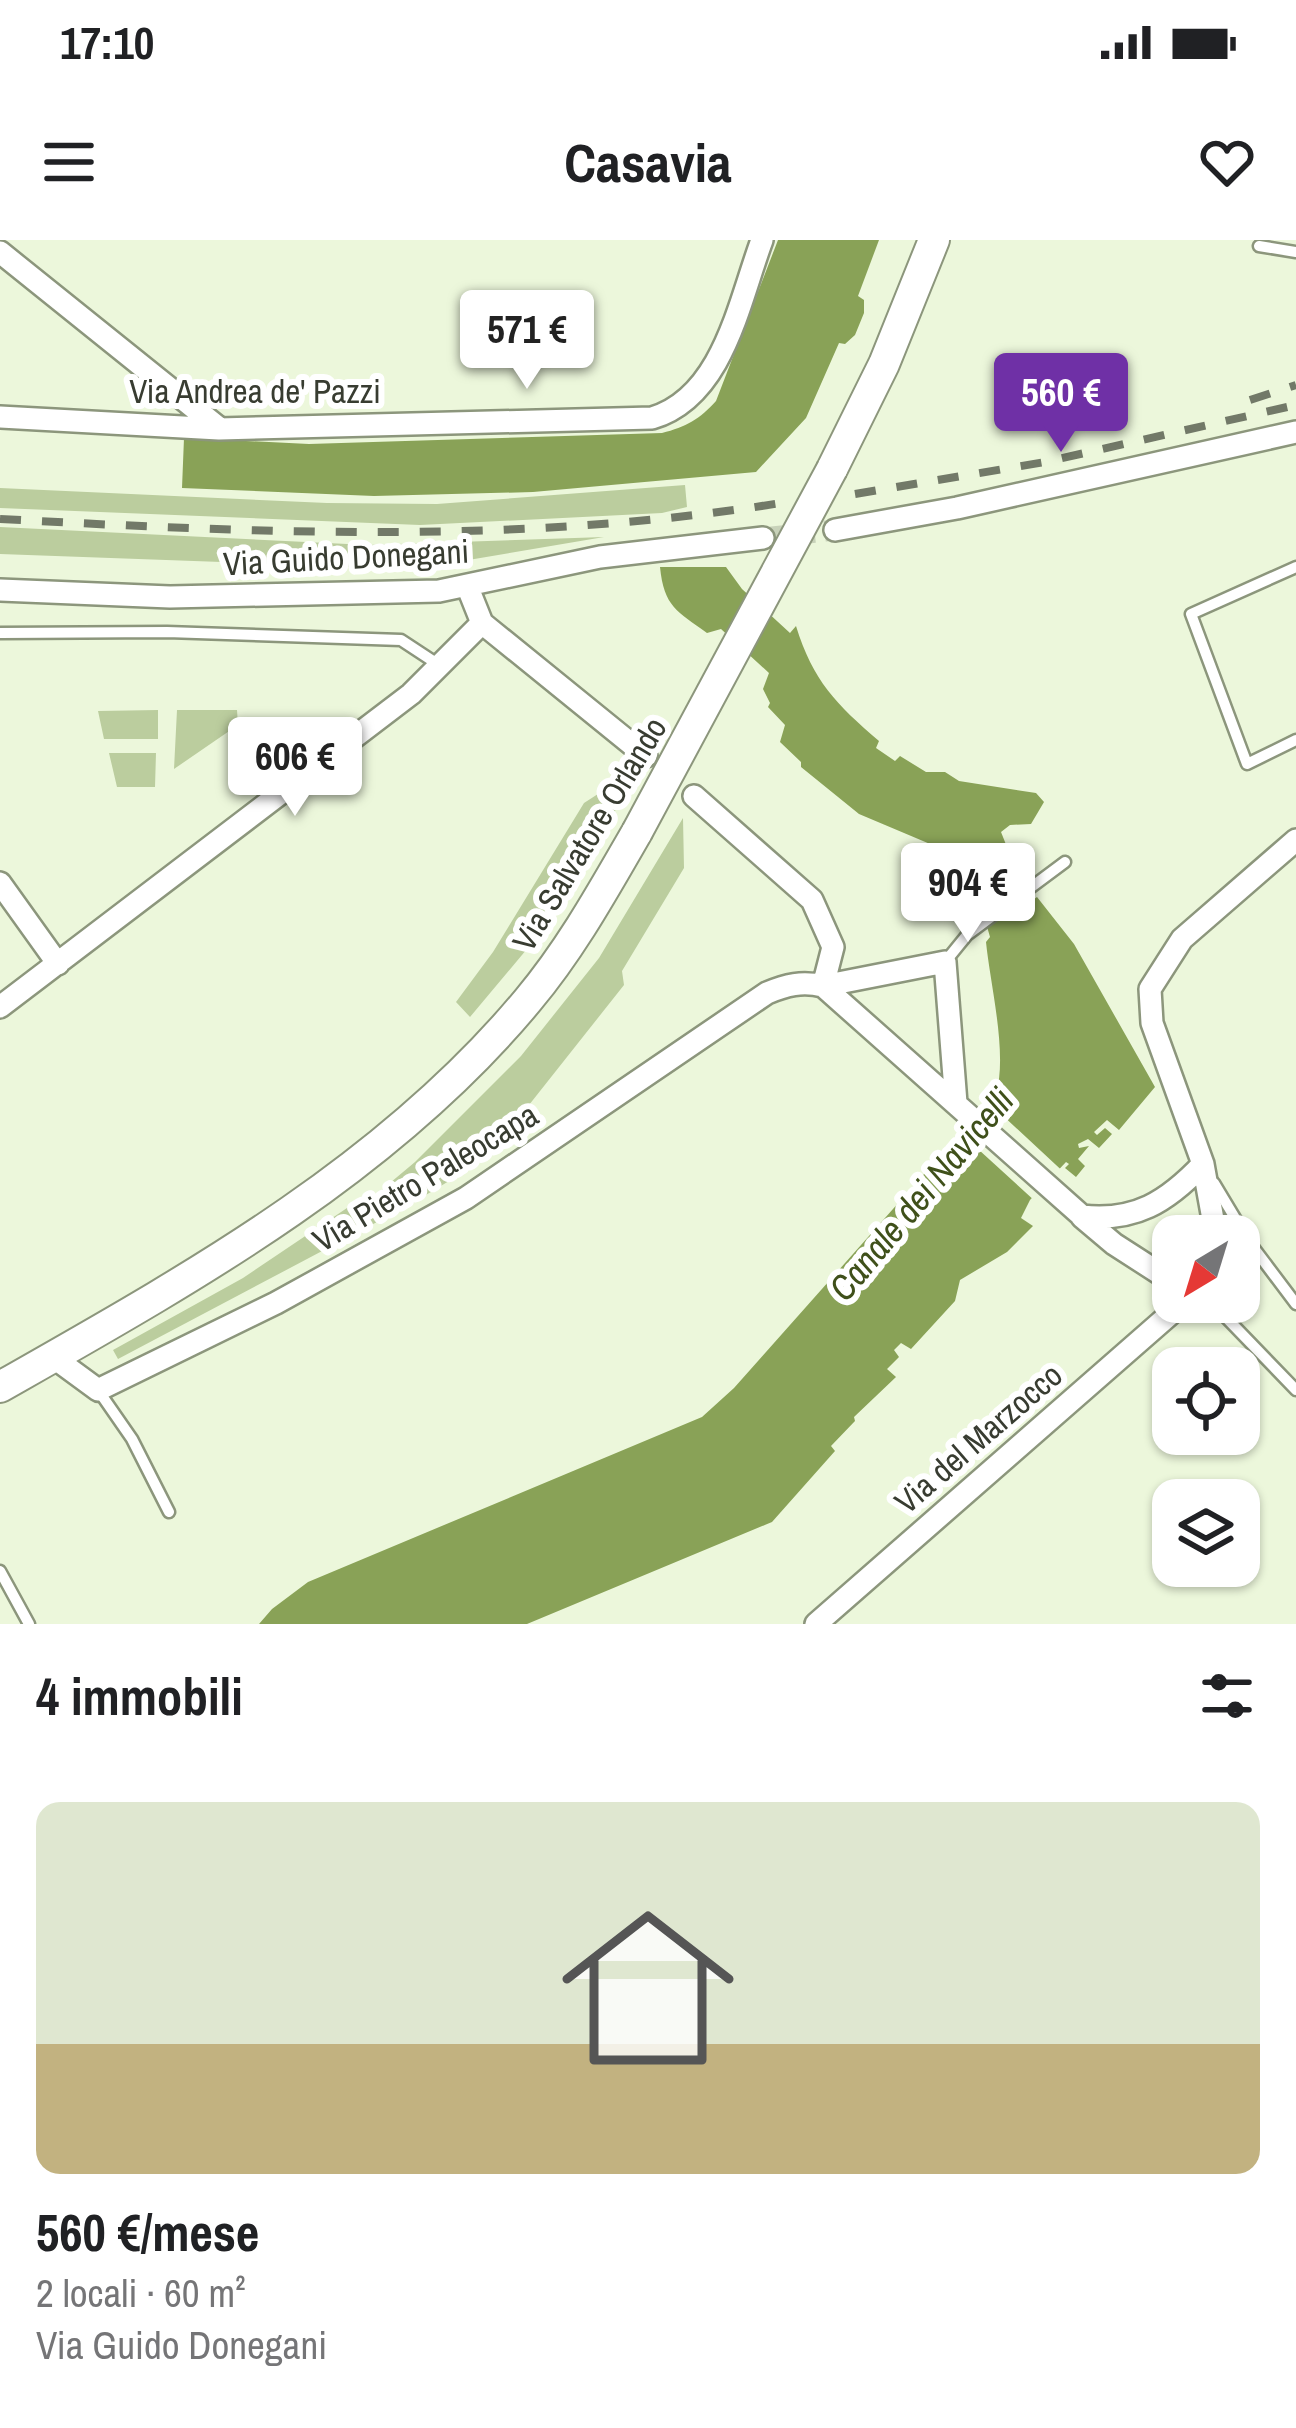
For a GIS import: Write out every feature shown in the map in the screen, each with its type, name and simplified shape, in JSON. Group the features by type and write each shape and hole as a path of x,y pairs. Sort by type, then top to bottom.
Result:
{"main road":[{"name":"Via Salvatore Orlando","path":"0,1387 298,1207 364,1160 426,1109 543,982 638,832 832,469 884,364 934,240"}],"street":[{"name":"Via Andrea de' Pazzi","path":"0,417 220,429 652,418 692,398 715,365 762,240"},
{"path":"0,252 220,429"},
{"path":"835,530 957,508 1296,432"},
{"name":"Via Guido Donegani","path":"0,590 170,597 468,588 600,557 764,538"},
{"path":"468,588 482,623 646,756"},
{"path":"0,1007 411,694 482,623"},
{"path":"694,796 806,892 819,910 833,947 823,986"},
{"path":"1212,1215 1203,1164 1152,1023 1150,988 1182,939 1296,840"},
{"path":"0,883 58,964"},
{"path":"823,986 945,962 956,1102"},
{"name":"Via Pietro Paleocapa","path":"98,1390 276,1303 466,1198 767,993 804,983 823,986"},
{"path":"823,986 1114,1244 1152,1268"},
{"path":"1082,1216 1117,1218 1142,1212 1170,1196 1203,1164"},
{"name":"Via del Marzocco","path":"816,1624 1160,1323"},
{"path":"53,1357 98,1390"}],"lane":[{"path":"1259,246 1296,252"},
{"path":"1296,567 1191,614 1247,764 1296,740"},
{"path":"0,633 167,632 401,640 440,666"},
{"path":"945,962 967,935 1064,862"},
{"path":"1203,1164 1250,1244 1296,1304"},
{"path":"1231,1323 1296,1390"},
{"path":"98,1390 132,1439 169,1512"},
{"path":"1,1573 29,1624"}],"shaded area":[{"path":"685,485 687,507 662,513 420,525 0,508 0,488 437,504"},
{"path":"0,527 368,545 604,537 415,569 0,554"},
{"path":"158,710 158,739 104,739 98,711"},
{"path":"177,710 237,710 238,725 174,769"},
{"path":"109,753 156,753 155,787 117,787"},
{"path":"629,774 636,777 537,937 470,1017 456,1002 493,952 584,803"},
{"path":"683,818 684,868 622,971 624,985 487,1158 411,1204 118,1359 113,1350 243,1278 347,1208 372,1198 415,1162 521,1056 599,958"}],"water":[{"path":"778,240 879,240 858,296 864,300 864,313 855,335 839,343 806,418 756,472 533,492 374,496 182,488 184,438 309,444 662,433 678,428 716,401"},
{"name":"Canale dei Navicelli","path":"660,567 726,567 742,589 790,633 796,626 828,690 879,741 876,748 895,761 900,756 926,772 945,772 959,781 1036,793 1044,802 1031,824 1010,825 1001,832 1023,907 1037,897 1074,944 1155,1087 1119,1130 1107,1120 1094,1132 1097,1135 1105,1128 1112,1134 1099,1148 1088,1139 1078,1144 1079,1148 1089,1146 1078,1159 1085,1166 1076,1177 1065,1168 1066,1162 1030,1200 1021,1218 1033,1226 1007,1252 960,1280 955,1301 911,1349 901,1343 894,1350 899,1357 887,1369 896,1377 854,1417 831,1446 835,1451 772,1522 527,1624 259,1624 308,1582 702,1417 734,1388 996,1093 1000,1059 986,942 990,937 968,860 859,814 801,767 780,742 785,725 768,707 763,689 769,673 721,629 707,633 680,613 665,591"}],"pier":[{"path":"984,1098 1070,1178 1063,1174 1036,1202 956,1129"}],"tunnel":[{"path":"763,538 835,530"}],"railway":[{"path":"1250,400 1296,385"},
{"path":"855,494 1045,462 1296,405"},
{"path":"0,519 294,531 489,530 684,516 781,503"}]}
